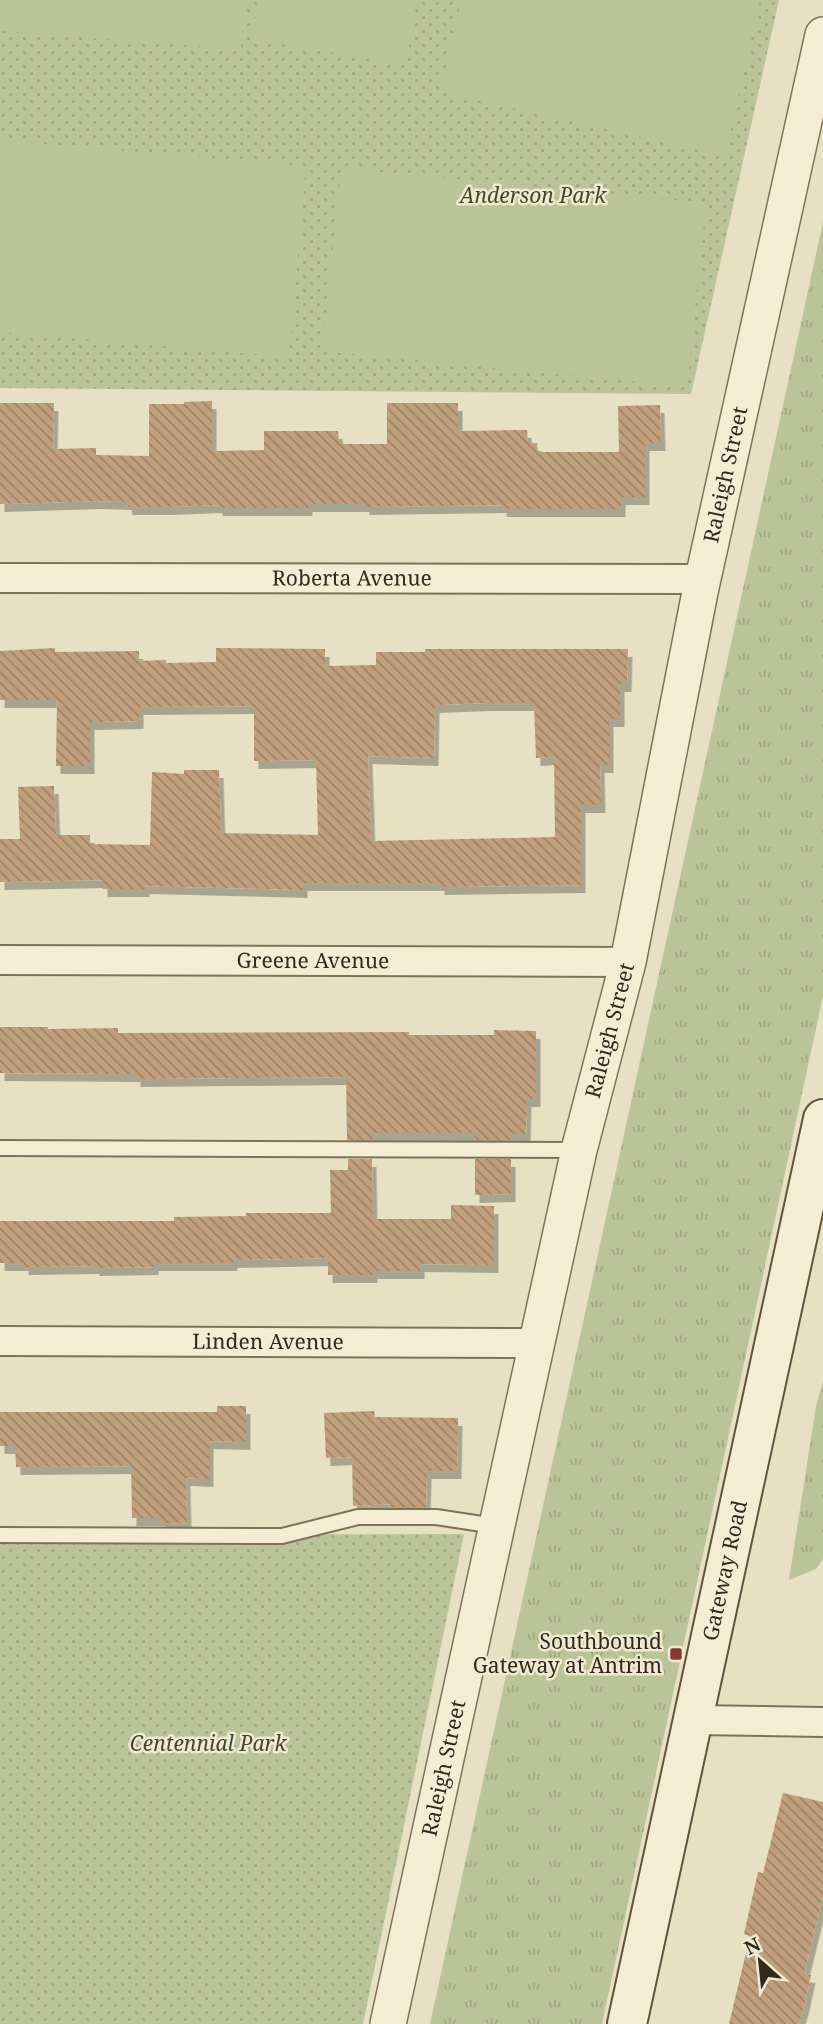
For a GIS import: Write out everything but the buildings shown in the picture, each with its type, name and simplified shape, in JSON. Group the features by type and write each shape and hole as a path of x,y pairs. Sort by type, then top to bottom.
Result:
{"main road":[{"name":"Gateway Road","path":"627,2024 823,1119"}],"street":[{"name":"Raleigh Street","path":"388,2024 579,1150 628,962 702,579 823,35"},
{"name":"Roberta Avenue","path":"0,578 702,579"},
{"name":"Greene Avenue","path":"0,960 628,962"},
{"name":"Linden Avenue","path":"0,1341 537,1343"},
{"path":"693,1720 823,1722"}],"lane":[{"path":"0,1148 579,1150"},
{"path":"0,1535 282,1536 358,1517 436,1517 497,1526"}],"green space":[{"name":"Anderson Park","path":"0,0 779,0 691,394 0,388"},
{"path":"0,0 245,0 241,49 0,31"},
{"path":"258,0 417,0 406,65 251,39"},
{"path":"461,0 760,0 725,156 440,92"},
{"path":"0,140 306,166 289,357 0,332"},
{"path":"341,168 706,203 687,387 322,351"},
{"path":"823,222 823,996 602,2024 430,2024"},
{"path":"823,1382 823,1559 816,1569 789,1580 816,1406"},
{"name":"Centennial Park","path":"464,1534 363,2024 0,2024 0,1535"}],"place":[{"name":"Southbound Gateway at Antrim","path":"676,1654"}]}
